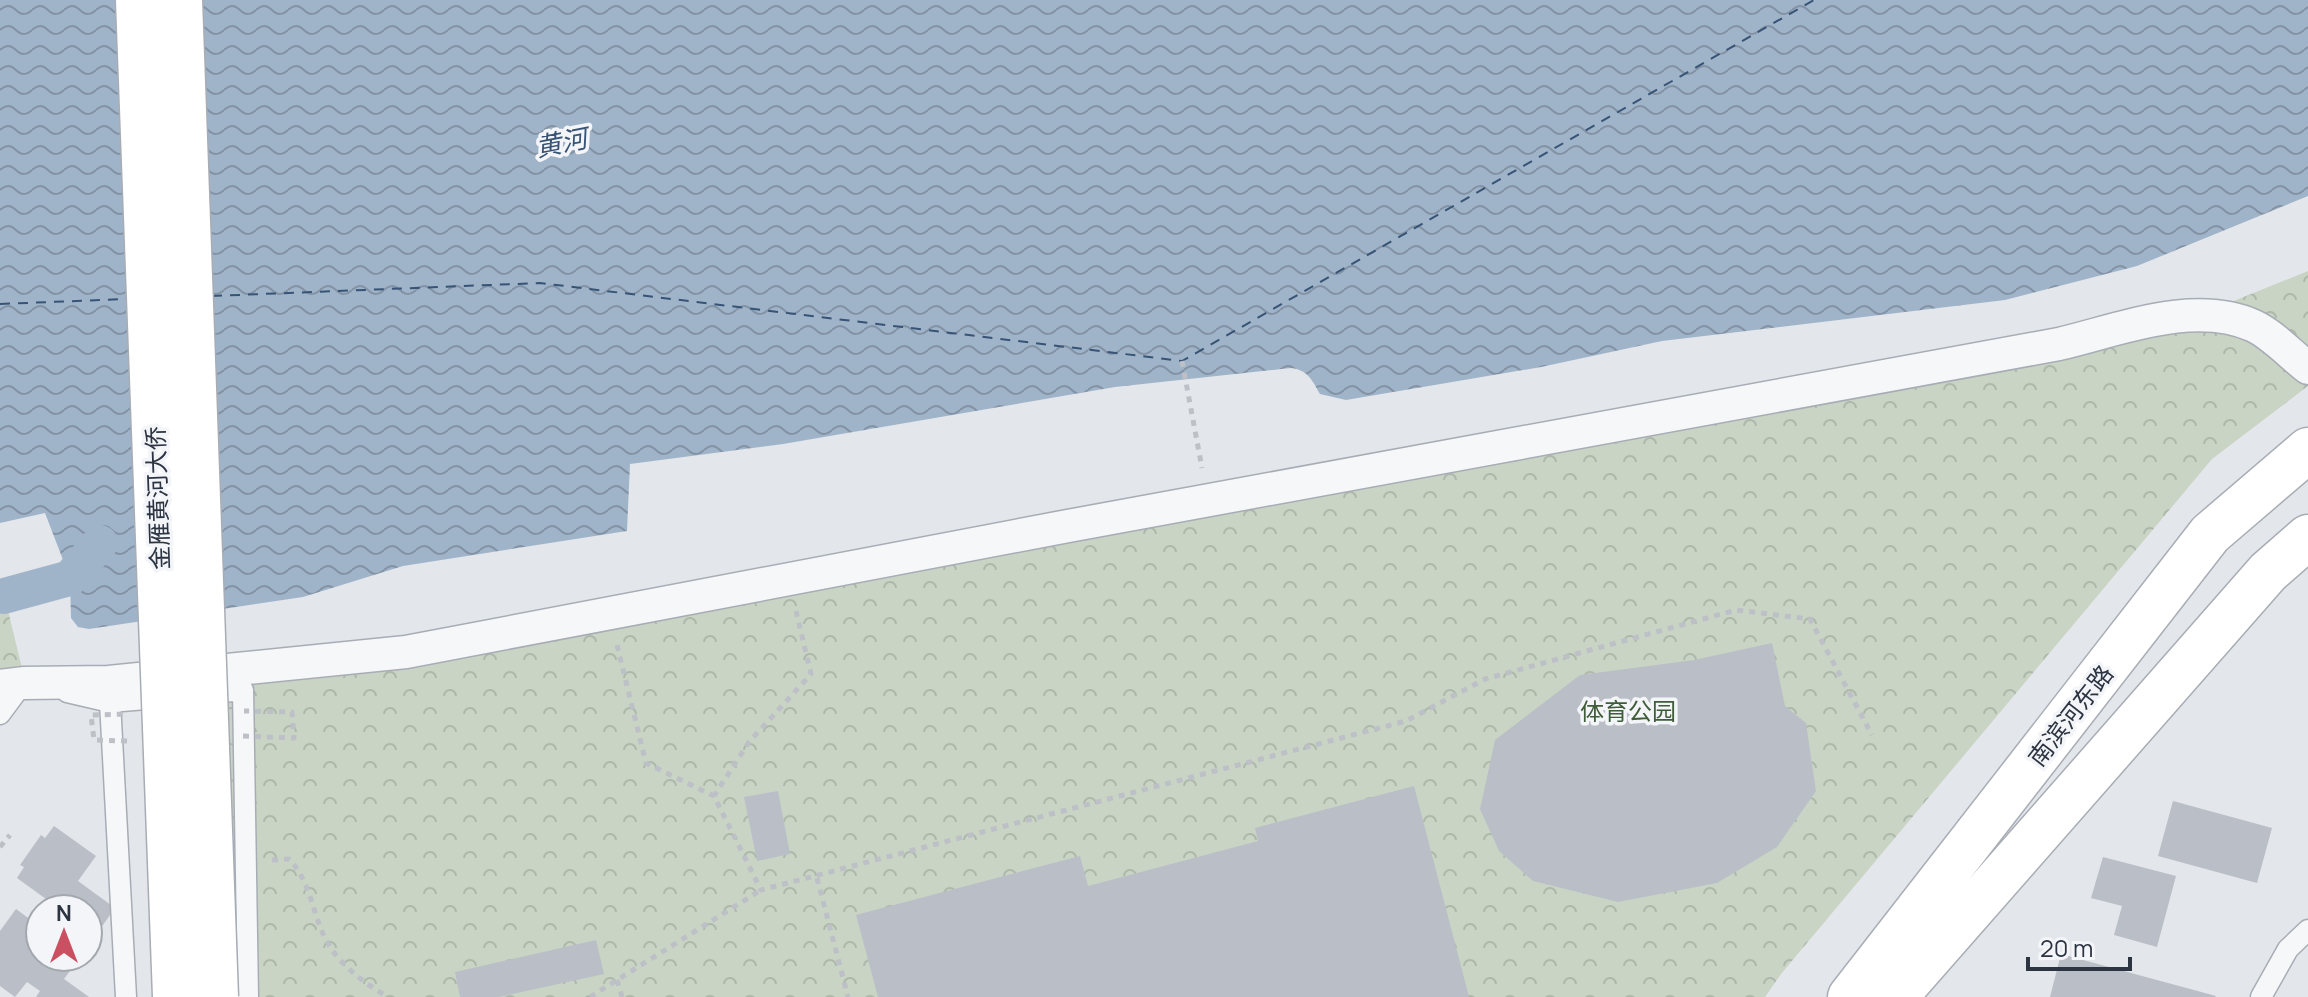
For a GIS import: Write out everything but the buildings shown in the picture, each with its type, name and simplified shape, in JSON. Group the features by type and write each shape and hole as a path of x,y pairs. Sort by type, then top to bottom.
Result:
{"main road":[{"name":"金雁黄河大侨","path":"138,0 175,997"},
{"name":"金雁黄河大侨","path":"180,0 216,997"},
{"name":"南滨河东路","path":"1850,997 2210,534 2308,450"},
{"path":"1895,997 2268,572 2308,537"}],"street":[{"path":"12,685 109,682 406,652 2059,344 2180,315 2216,315 2256,327 2308,368"}],"lane":[{"path":"0,714 12,685 110,702 243,690 248,997"},
{"path":"110,702 126,997"},
{"path":"2261,997 2288,949 2308,930"}],"path":[{"path":"1182,361 1208,501"},
{"path":"714,796 749,742 811,674 788,579"},
{"path":"590,997 761,890 817,878 1406,721 1485,679 1736,610 1810,619 1872,735"},
{"path":"609,613 646,763 714,796 761,890"},
{"path":"235,710 292,712 294,738 241,736"},
{"path":"132,714 91,715 94,740 139,742"},
{"path":"0,847 10,835"},
{"path":"263,861 289,859 300,870 326,940 359,980 388,997"},
{"path":"817,878 848,997"},
{"path":"617,980 622,997"}],"green space":[{"name":"体育公园","path":"2308,271 2308,386 2212,459 1765,997 224,997 216,671 1250,479 2150,335"},
{"path":"0,578 22,668 0,673"}],"water":[{"name":"黄河","path":"0,0 2308,0 2308,196 2137,266 2005,300 1662,341 1541,367 1346,400 1320,394 1306,373 1291,368 1115,387 783,444 630,464 627,531 403,566 303,597 89,629 78,627 71,618 70,578 45,513 0,523"}],"waterway":[{"path":"4,596 70,578 100,543"}],"ferry route":[{"path":"212,296 540,283 1182,361 1814,0"},
{"path":"0,304 126,299"}]}
